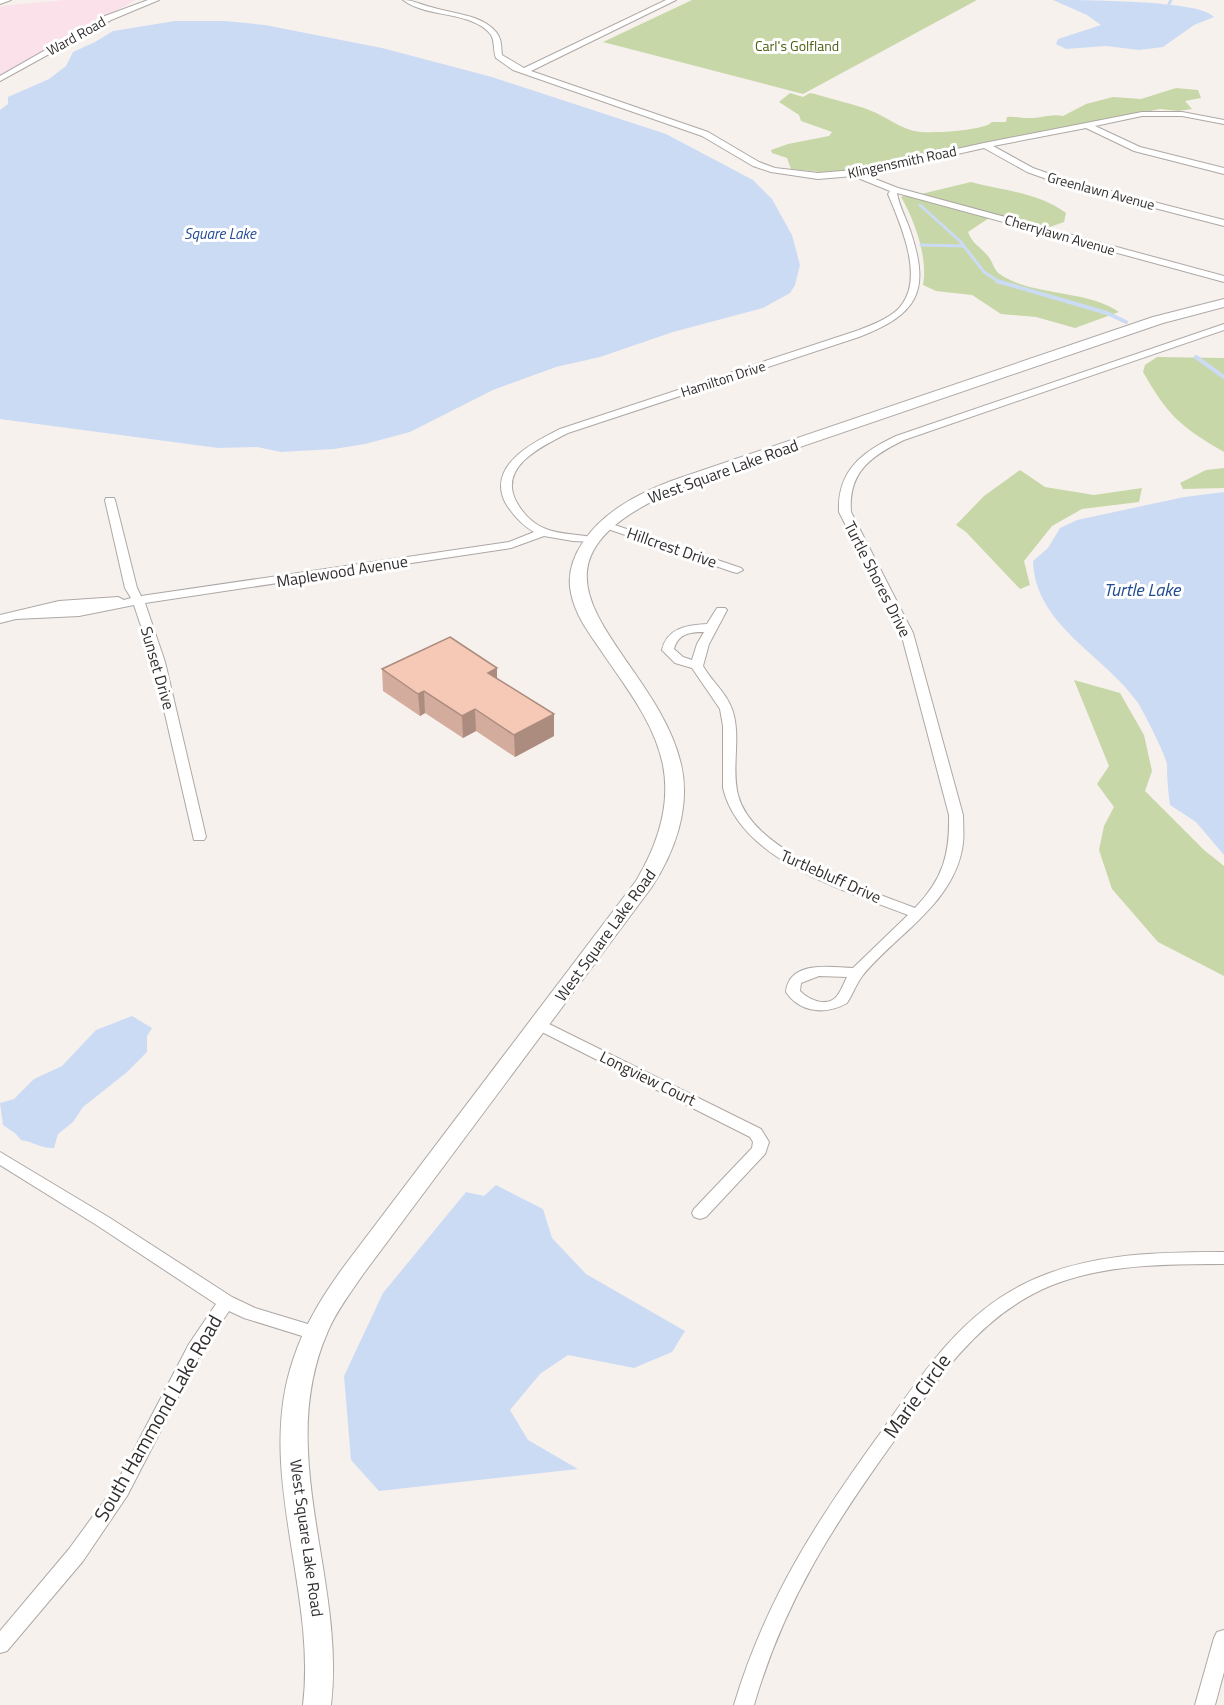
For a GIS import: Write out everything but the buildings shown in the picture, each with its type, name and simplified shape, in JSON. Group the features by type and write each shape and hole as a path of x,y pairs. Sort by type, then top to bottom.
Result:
{"street":[{"name":"Ward Road","path":"0,79 99,23 155,0"},
{"name":"Klingensmith Road","path":"407,0 424,9 468,19 486,27 496,38 500,58 524,71 705,134 756,164 774,170 818,176 856,174 984,145 1157,112 1224,122"},
{"path":"524,71 672,0"},
{"path":"1088,125 1137,149 1224,171"},
{"name":"Greenlawn Avenue","path":"984,145 1030,170 1061,182 1224,223"},
{"path":"856,174 895,190"},
{"name":"Cherrylawn Avenue","path":"895,190 1224,279"},
{"name":"Hamilton Drive","path":"599,533 544,532 523,519 506,496 504,488 506,476 515,463 544,441 582,424 856,335 885,322 908,304 915,283 913,254 892,194 895,190"},
{"name":"West Square Lake Road","path":"317,1705 320,1684 320,1627 299,1497 294,1436 296,1400 315,1333 356,1267 644,884 666,843 674,811 672,765 661,732 582,605 578,575 580,562 599,533 638,502 677,484 1083,345 1224,303"},
{"name":"Turtle Shores Drive","path":"857,972 942,885 955,860 959,839 957,815 907,633 845,512 844,499 849,479 865,459 900,438 1224,327"},
{"name":"Sunset Drive","path":"110,500 131,588 138,600 159,662 200,837"},
{"name":"Maplewood Avenue","path":"0,619 19,616 63,616 138,600 511,545 544,532"},
{"name":"Hillcrest Drive","path":"599,533 737,570"},
{"path":"697,666 710,628 721,610"},
{"name":"Turtlebluff Drive","path":"710,628 681,632 673,638 669,645 673,656 697,666 727,710 732,797 737,811 753,832 771,848 792,860 916,913"},
{"name":"Longview Court","path":"539,1024 756,1133 761,1142 759,1150 700,1213"},
{"path":"0,1158 104,1222 226,1302 250,1313 315,1333"},
{"name":"Marie Circle","path":"744,1705 761,1645 779,1602 826,1521 958,1341 1008,1300 1048,1280 1077,1271 1137,1261 1224,1258"},
{"name":"South Hammond Lake Road","path":"0,1645 69,1564 121,1491 195,1349 226,1302"},
{"path":"1205,1705 1224,1638"}],"shaded area":[{"path":"65,0 135,0 0,76 0,6"}],"green space":[{"name":"Carl's Golfland","path":"692,0 977,0 803,94 603,42"},
{"path":"1176,88 1198,90 1201,98 1185,101 1192,109 1178,111 1160,109 859,170 821,172 791,169 787,158 772,153 771,150 788,144 829,136 832,132 801,121 799,115 779,102 790,93 803,97 810,93 815,94 863,108 913,131 936,132 979,128 992,122 1006,122 1007,117 1063,116 1086,104 1113,97 1141,99"},
{"path":"971,182 1032,196 1044,201 1066,213 1064,222 1047,228 921,194"},
{"path":"908,194 989,218 968,232 1001,275 1029,287 1091,300 1119,312 1075,328 1036,317 1001,314 972,295 936,291 923,285 924,263 919,240 901,197"},
{"path":"1157,357 1224,358 1224,452 1186,427 1160,400 1143,372 1145,365"},
{"path":"1224,468 1224,488 1183,489 1180,483 1206,470"},
{"path":"1020,470 1045,487 1094,495 1142,488 1139,502 1082,509 1052,526 1024,561 1030,585 1020,589 966,532 956,525 984,496"},
{"path":"1074,680 1120,693 1144,735 1152,771 1145,791 1204,850 1224,866 1224,976 1158,942 1112,889 1099,850 1104,826 1114,807 1097,784 1109,766"}],"water":[{"path":"1053,0 1164,4 1204,11 1214,17 1194,25 1163,47 1139,50 1106,46 1066,49 1056,44 1058,39 1101,25 1087,15"},
{"name":"Square Lake","path":"175,21 225,21 265,25 382,48 492,77 666,134 753,180 772,199 792,235 800,265 795,285 790,293 763,308 673,332 600,357 556,367 493,390 410,432 365,444 334,449 281,452 257,447 218,448 0,419 0,110 8,104 8,97 49,79 66,66 73,52 113,31"},
{"name":"Turtle Lake","path":"1224,492 1224,855 1196,822 1170,805 1166,760 1141,708 1124,686 1058,622 1037,584 1033,561 1048,548 1060,528 1077,520 1184,497"},
{"path":"132,1016 152,1028 147,1036 147,1052 126,1073 83,1107 73,1122 58,1134 54,1148 21,1140 3,1125 0,1103 14,1099 34,1079 62,1066 96,1030"},
{"path":"496,1185 543,1209 552,1238 586,1274 685,1331 672,1352 634,1368 568,1355 540,1374 510,1410 528,1440 578,1469 379,1491 351,1460 344,1376 383,1293 466,1192 484,1196"}],"waterway":[{"path":"1169,4 1171,0"},
{"path":"920,205 960,241 984,272 999,281"},
{"path":"921,245 963,246"},
{"path":"999,281 1107,313 1126,322"},
{"path":"1196,357 1224,377"}]}
